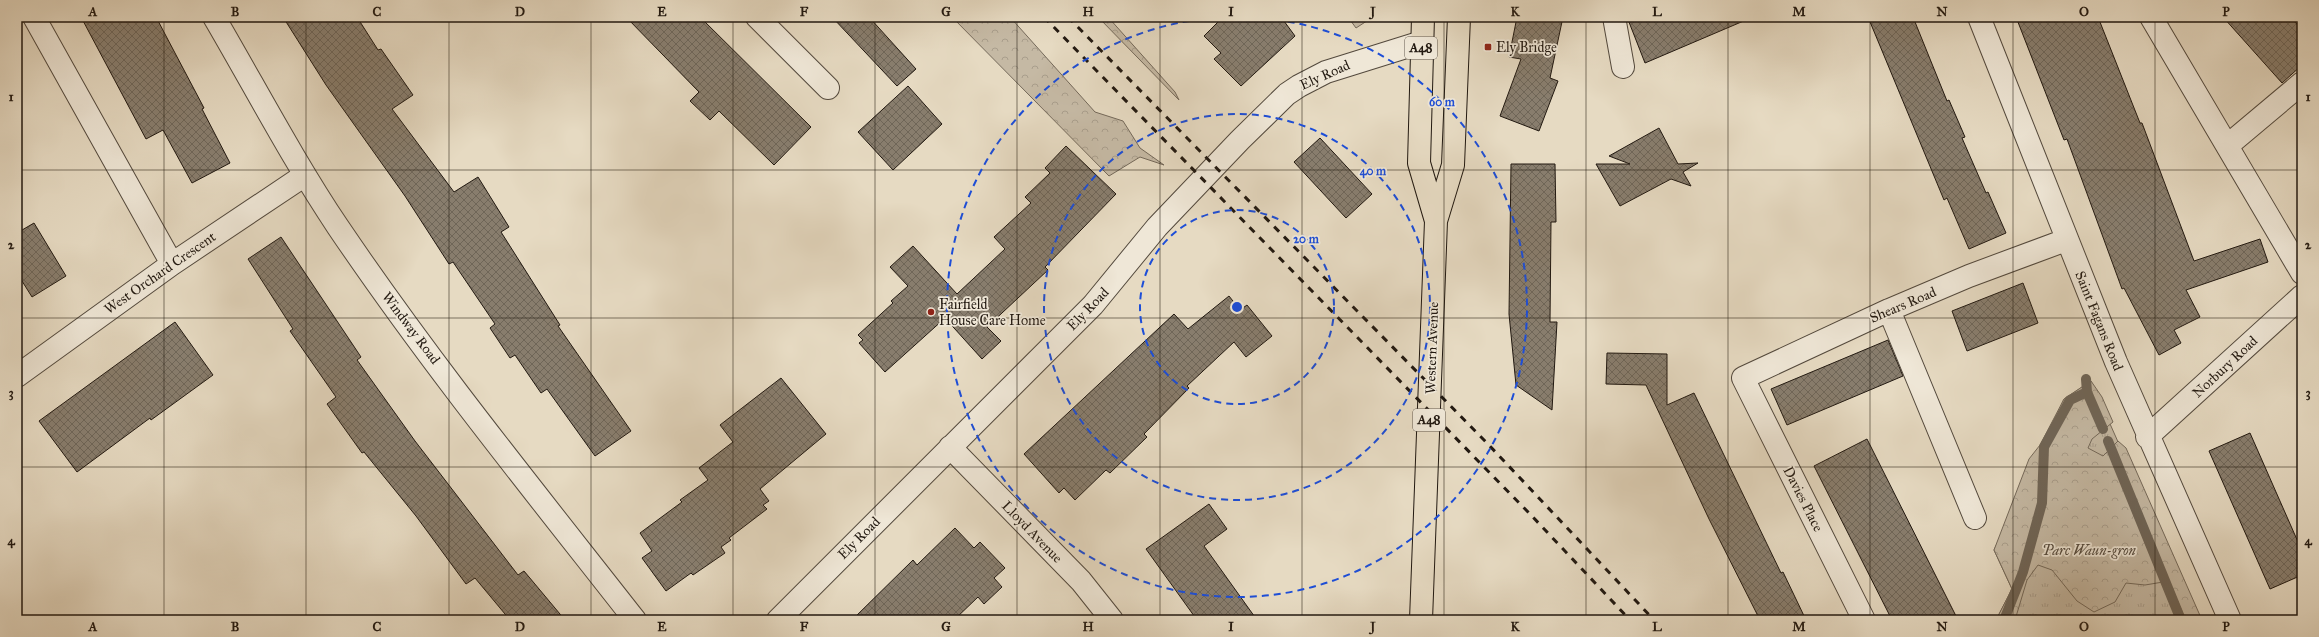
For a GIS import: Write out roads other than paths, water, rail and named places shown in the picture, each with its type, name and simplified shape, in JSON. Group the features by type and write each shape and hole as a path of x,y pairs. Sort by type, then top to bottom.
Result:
{"highway":[{"name":"Western Avenue","path":"1423,17 1419,163 1436,221"},
{"name":"Western Avenue","path":"1421,620 1436,221 1453,165 1459,17"}],"street":[{"path":"34,17 172,264"},
{"name":"Windway Road","path":"214,17 305,175 338,227 406,323 635,620"},
{"path":"757,17 828,88"},
{"path":"1614,17 1623,67"},
{"name":"Saint Fagans Road","path":"1979,17 2066,240 2147,437 2230,620"},
{"path":"2151,17 2302,273"},
{"name":"Ely Road","path":"778,620 1093,305 1157,227 1240,140 1287,94 1326,72 1422,42"},
{"path":"2227,146 2302,83"},
{"name":"West Orchard Crescent","path":"20,367 305,175"},
{"name":"Shears Road","path":"1743,378 1889,310 1969,276 2066,240"},
{"name":"Norbury Road","path":"2147,437 2302,296"},
{"path":"1889,310 1976,518"},
{"name":"Davies Place","path":"1743,378 1864,620"},
{"name":"Lloyd Avenue","path":"950,447 1081,581 1112,620"}],"waterway":[{"path":"2004,620 2023,572 2042,503 2044,447 2070,400 2087,392 2086,379"},
{"path":"2087,392 2103,429"},
{"path":"2108,441 2181,620"}],"railway":[{"path":"1044,17 1530,514 1630,620"},
{"path":"1068,17 1487,443 1654,620"}],"place":[{"name":"Ely Bridge","path":"1488,47"},
{"name":"Fairfield House Care Home","path":"931,312"}],"park label":[{"name":"Parc Waun-gron","path":"2089,550"}]}
